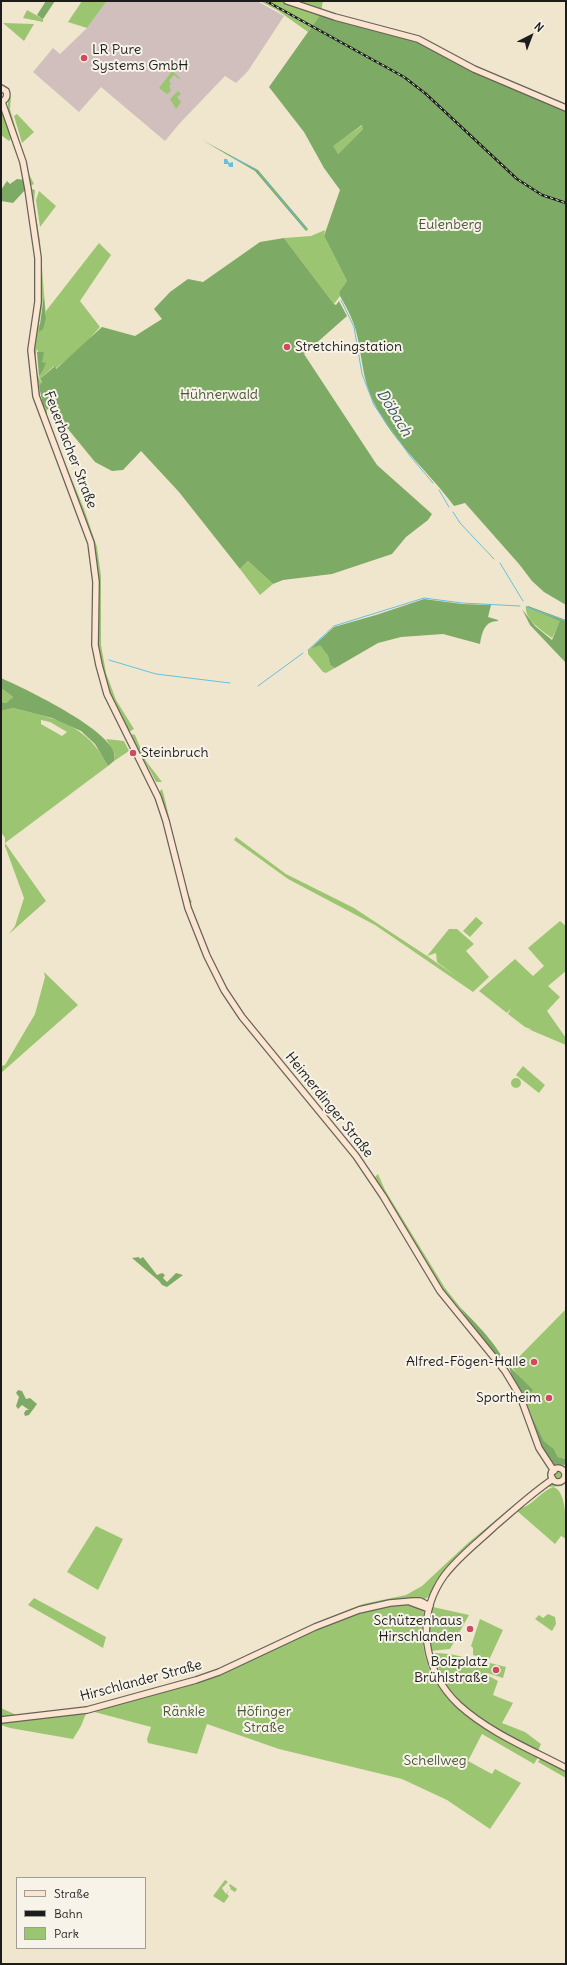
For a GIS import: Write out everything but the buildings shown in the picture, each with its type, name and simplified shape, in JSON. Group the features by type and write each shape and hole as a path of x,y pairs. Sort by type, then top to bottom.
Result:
{"main road":[{"path":"287,1 328,15 418,39 474,69 566,108"},
{"name":"Feuerbacher Straße","path":"1,88 7,93 6,98 2,102 23,162 38,258 38,302 31,350 36,396 90,540 96,578 95,635 97,656 107,694 126,733"},
{"name":"Heimerdinger Straße","path":"126,733 162,806 188,908 204,950 224,990 242,1017 358,1160 383,1196 444,1296 505,1371 520,1396 539,1448 554,1471"},
{"path":"559,1469 565,1471 565,1477 562,1481 557,1482 553,1479 552,1474 554,1471 559,1469"},
{"path":"553,1479 520,1505 461,1557 448,1571 436,1590 429,1607 426,1629 429,1658 442,1684 464,1709 497,1731 566,1768"},
{"path":"420,1601 426,1599 436,1590"},
{"path":"420,1601 429,1607"},
{"name":"Hirschlander Straße","path":"1,1720 87,1710 106,1706 219,1672 281,1643 358,1610 390,1603 420,1601"},
{"path":"408,1602 429,1607"}],"shaded area":[{"path":"107,1 257,1 284,16 248,71 236,83 225,76 165,141 101,87 79,112 33,72 53,48 60,54 87,28"}],"green space":[{"path":"46,1 55,1 43,19 37,15"},
{"path":"82,1 107,1 87,28 68,22"},
{"path":"260,1 281,1 320,15 308,32 277,10"},
{"path":"291,1 323,1 321,12"},
{"path":"27,10 43,19 43,22 23,18"},
{"name":"Eulenberg","path":"320,15 411,37 566,109 566,605 544,592 532,581 519,564 465,503 454,506 402,445 383,419 371,396 363,370 354,325 340,296 339,292 347,281 324,236 340,190 324,168 304,132 269,87","holes":["362,125 363,129 338,154 333,146"]},
{"path":"3,23 34,24 24,41"},
{"path":"172,71 180,78 179,79 174,75 169,81 171,84 169,86 171,91 167,94 159,88"},
{"path":"178,91 181,94 177,97 181,102 176,109 170,99"},
{"path":"11,96 10,109 29,174 34,184 32,185 30,185 8,109 8,99"},
{"path":"1,107 13,137 9,141 1,135"},
{"path":"17,114 34,132 22,143 14,116"},
{"path":"363,125 363,129 338,154 332,146"},
{"path":"202,140 258,170 308,229 306,231 255,171"},
{"path":"17,179 25,180 26,189 13,203 1,201 1,190 7,181 10,184"},
{"path":"30,190 35,190 34,203 40,241 44,294 39,325 46,318 46,311 99,243 111,255 80,301 100,327 82,347 55,369 54,366 40,379 42,383 39,386 40,394 37,395 32,359 40,294","holes":["37,349 42,362 41,374 39,376 40,379 38,375 36,366"]},
{"path":"39,191 56,206 40,227 36,200"},
{"path":"325,230 324,236 347,281 339,292 340,296 334,304 284,238 311,236"},
{"name":"Hühnerwald","path":"284,238 334,304 336,305 339,301 347,316 304,354 377,465 432,514 428,520 406,537 392,554 332,574 283,580 273,584 248,561 240,569 179,492 141,451 123,470 112,471 95,462 68,429 43,405 39,386 42,382 40,379 55,366 56,369 102,327 135,336 162,319 154,309 170,292 188,279 203,282 260,242"},
{"path":"44,294 46,318 43,329 39,332"},
{"path":"37,352 44,352 42,362 46,363 39,376"},
{"path":"40,396 43,405 47,408 47,417 50,426 84,509 97,547 101,576 101,645 106,673 116,700 134,729 127,733 105,687 95,635 96,605 91,543 38,397"},
{"path":"248,561 273,584 260,595 240,569"},
{"path":"424,599 462,604 491,605 488,617 498,621 490,623 484,628 480,644 443,634 401,637 378,643 335,668 330,665 328,656 320,645 310,649 334,627"},
{"path":"526,606 561,621 552,638 531,620 526,611"},
{"path":"528,606 566,620 566,663 530,625 522,609 535,626 552,640 560,621 527,607"},
{"path":"320,644 328,656 330,665 335,668 326,673 323,672 308,654 308,650"},
{"path":"1,678 48,701 88,726 104,738 113,750 114,761 108,766 95,744 81,731 52,718 13,708 1,711 1,702 6,703 13,697 1,688"},
{"path":"1,688 13,697 6,703 1,702"},
{"path":"13,708 56,720 68,725 90,740 108,766 5,843 5,838 1,832 1,711","holes":["41,720 50,722 67,732 62,736 41,724"]},
{"path":"132,734 135,735 146,761 162,782 156,782 131,737"},
{"path":"106,739 124,741 129,751 114,761 115,755"},
{"path":"162,789 178,860 186,889 192,902 190,904 187,901 160,797 160,791"},
{"path":"236,837 286,874 354,908 427,956 449,929 457,929 474,944 466,951 489,977 473,992 375,925 288,879 234,840","holes":["436,953 437,962 456,976 427,956"]},
{"path":"5,843 46,901 9,934 15,926 24,898"},
{"path":"476,917 483,923 470,937 463,931"},
{"path":"560,921 566,926 566,971 548,986 560,997 547,1011 566,1038 566,1045 528,1029 533,1030 525,1027 508,1014 511,1008 507,1013 479,991 515,959 533,976 544,966 528,948"},
{"path":"44,972 78,1005 1,1073 1,1066 5,1065 35,1014 45,977"},
{"path":"523,1066 545,1085 539,1093 516,1075"},
{"path":"516,1078 521,1083 516,1088 511,1083"},
{"path":"378,1174 385,1190 445,1288 460,1307 470,1324 446,1298 373,1179"},
{"path":"139,1257 140,1259 143,1257 157,1275 162,1273 165,1275 163,1278 167,1282 176,1273 183,1275 167,1287 162,1285 132,1258"},
{"path":"460,1307 497,1348 507,1367 510,1377 470,1324"},
{"path":"566,1309 566,1459 558,1457 554,1449 544,1441 525,1402 525,1399 532,1390 515,1372 511,1365"},
{"path":"509,1366 533,1390 525,1399 525,1402 544,1441 554,1449 558,1457 566,1459 566,1465 552,1464 540,1447"},
{"path":"18,1390 22,1391 26,1399 30,1398 37,1404 29,1415 25,1416 24,1413 26,1410 29,1410 22,1405 18,1409 16,1406 19,1397 16,1393"},
{"path":"556,1470 560,1470 562,1471 562,1479 556,1480 553,1477 553,1473"},
{"path":"553,1483 564,1486 548,1487 523,1506 523,1504"},
{"path":"553,1487 561,1494 565,1509 566,1525 566,1539 561,1536 555,1544 517,1511"},
{"path":"517,1503 504,1518 463,1556 433,1593 420,1601 429,1609 424,1611 422,1629 423,1646 427,1663 434,1680 439,1679 449,1692 472,1713 498,1731 540,1754 534,1764 482,1734 468,1761 492,1774 495,1769 521,1783 490,1829 447,1800 402,1779 279,1749 207,1724 197,1754 148,1743 147,1739 151,1727 87,1710 196,1680 327,1622 326,1619 363,1604 406,1595 422,1586 469,1542"},
{"path":"96,1526 123,1539 98,1590 67,1572"},
{"path":"34,1598 106,1637 103,1648 28,1605"},
{"path":"433,1607 469,1615 450,1649 430,1651 429,1627"},
{"path":"548,1614 555,1617 556,1624 552,1631 535,1619 539,1615 543,1618"},
{"path":"480,1619 503,1630 489,1660 473,1655 473,1648 471,1646"},
{"path":"434,1654 450,1654 489,1663 488,1669 490,1663 506,1667 503,1678 487,1673 487,1675 498,1681 493,1695 513,1703 502,1723 525,1732 541,1744 538,1751 496,1728 471,1711 460,1701 449,1690 439,1676 440,1672 433,1656 435,1657"},
{"path":"1,1708 23,1718 87,1711 81,1726 73,1739 10,1728 1,1725"},
{"path":"540,1759 566,1772 566,1778 538,1762"},
{"path":"225,1880 228,1882 222,1888 226,1894 230,1890 227,1894 229,1896 224,1903 213,1896"},
{"path":"230,1884 237,1889 235,1892 230,1889"}],"water":[{"path":"224,159 227,159 229,163 233,162 233,167 229,167 228,164 224,164"}],"waterway":[{"name":"Döbach","path":"232,157 257,170"},
{"name":"Döbach","path":"259,173 307,230"},
{"name":"Döbach","path":"341,300 354,327 362,374 374,405 410,456 433,483"},
{"name":"Döbach","path":"439,490 449,507"},
{"name":"Döbach","path":"453,512 460,523 494,559"},
{"name":"Döbach","path":"500,563 523,601"},
{"path":"308,650 334,626 424,598 462,603 520,606"},
{"name":"Döbach","path":"526,607 566,621"},
{"path":"258,686 303,653"},
{"path":"109,660 156,674 230,683"}],"railway":[{"path":"266,1 404,77 426,94 517,179 542,195 566,203"}],"place":[{"name":"LR Pure Systems GmbH","path":"84,58"},
{"name":"Stretchingstation","path":"287,347"},
{"name":"Steinbruch","path":"133,753"},
{"name":"Alfred-Fögen-Halle","path":"534,1362"},
{"name":"Sportheim","path":"549,1398"},
{"name":"Schützenhaus Hirschlanden","path":"470,1629"},
{"name":"Bolzplatz Brühlstraße","path":"496,1670"}],"park label":[{"name":"Ränkle","path":"184,1712"},
{"name":"Höfinger Straße","path":"264,1720"},
{"name":"Schellweg","path":"435,1761"}]}
